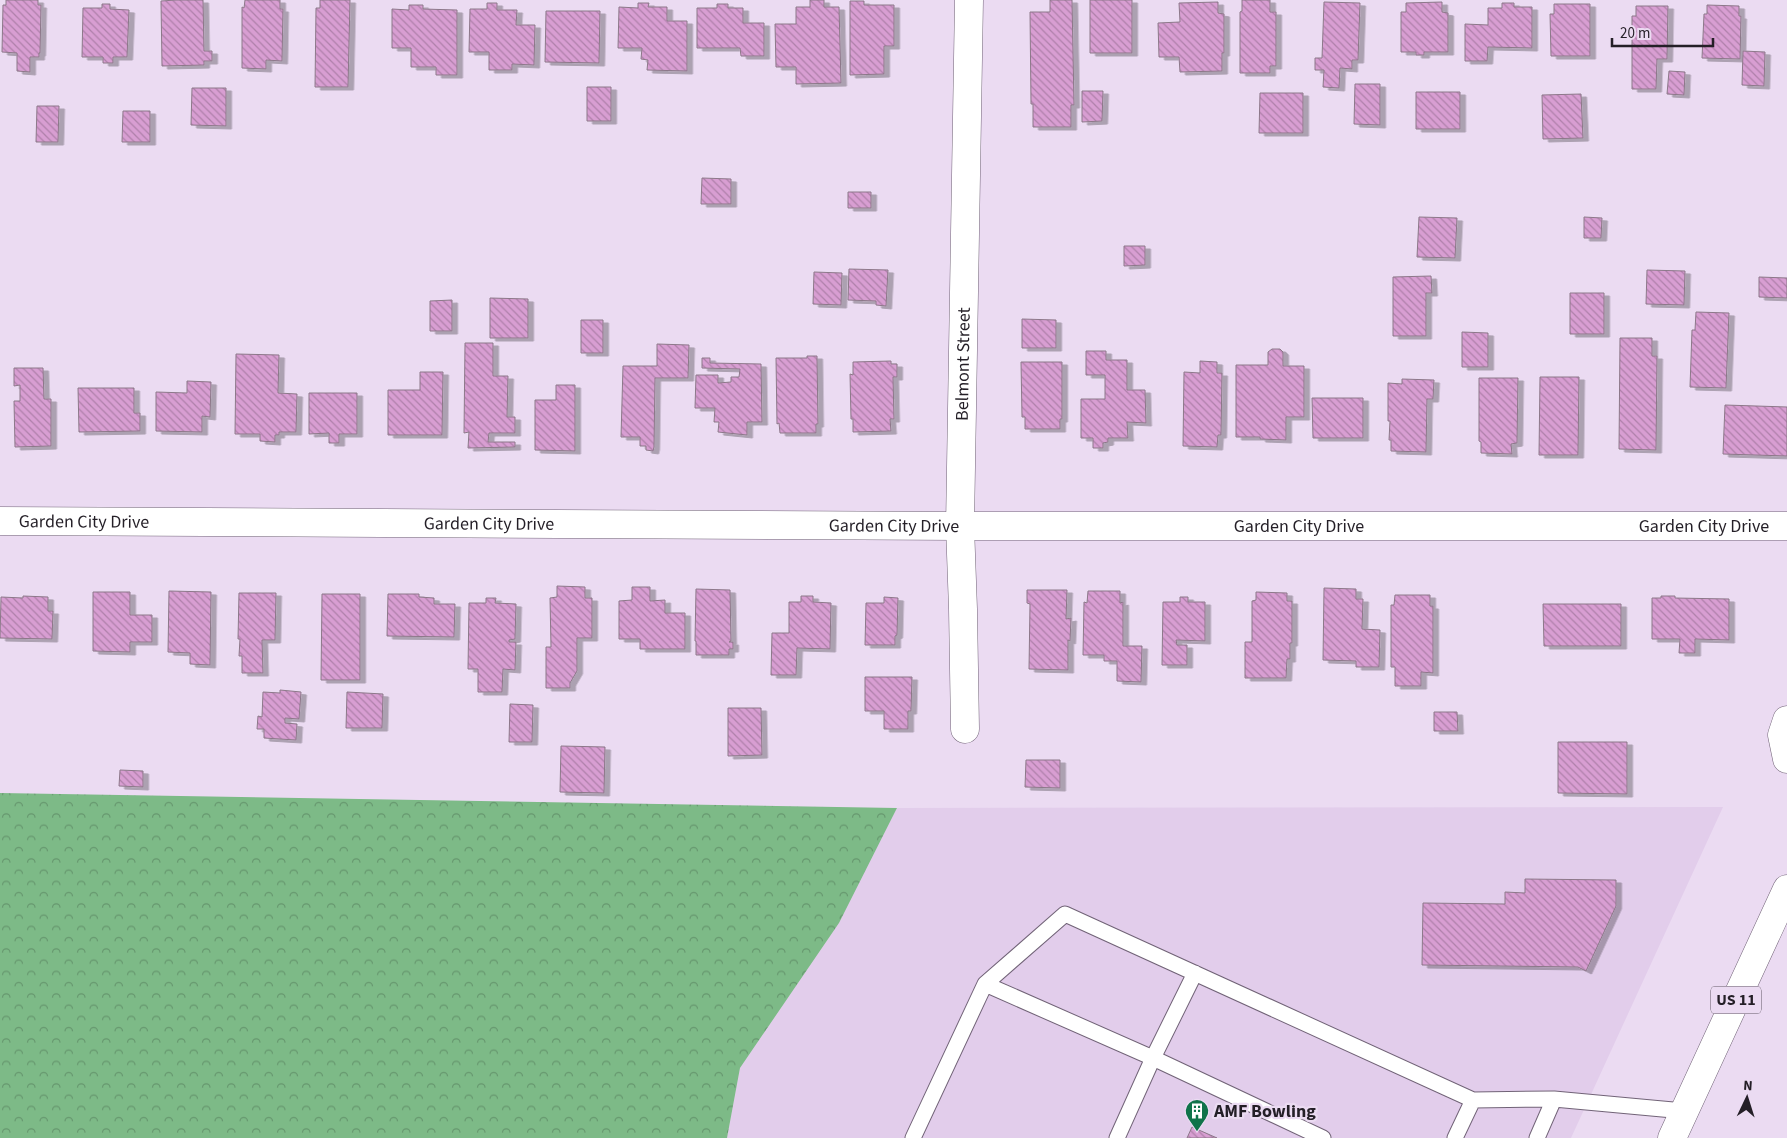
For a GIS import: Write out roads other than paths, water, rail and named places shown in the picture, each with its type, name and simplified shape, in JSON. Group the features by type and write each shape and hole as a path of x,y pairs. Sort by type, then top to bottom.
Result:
{"street":[{"name":"Belmont Street","path":"964,729 964,608 960,526 969,0"},
{"name":"Garden City Drive","path":"0,521 960,526 1787,526"},
{"path":"1787,720 1782,735 1787,759"},
{"name":"US 11","path":"1672,1138 1787,889"}],"lane":[{"path":"912,1138 985,984 1065,914 1472,1100 1554,1100 1684,1111"},
{"path":"1117,1138 1153,1058 1195,973"},
{"path":"985,984 1153,1058 1323,1138"},
{"path":"1455,1138 1472,1100"},
{"path":"1537,1138 1554,1100"}],"place":[{"name":"AMF Bowling","path":"1197,1132"}]}
